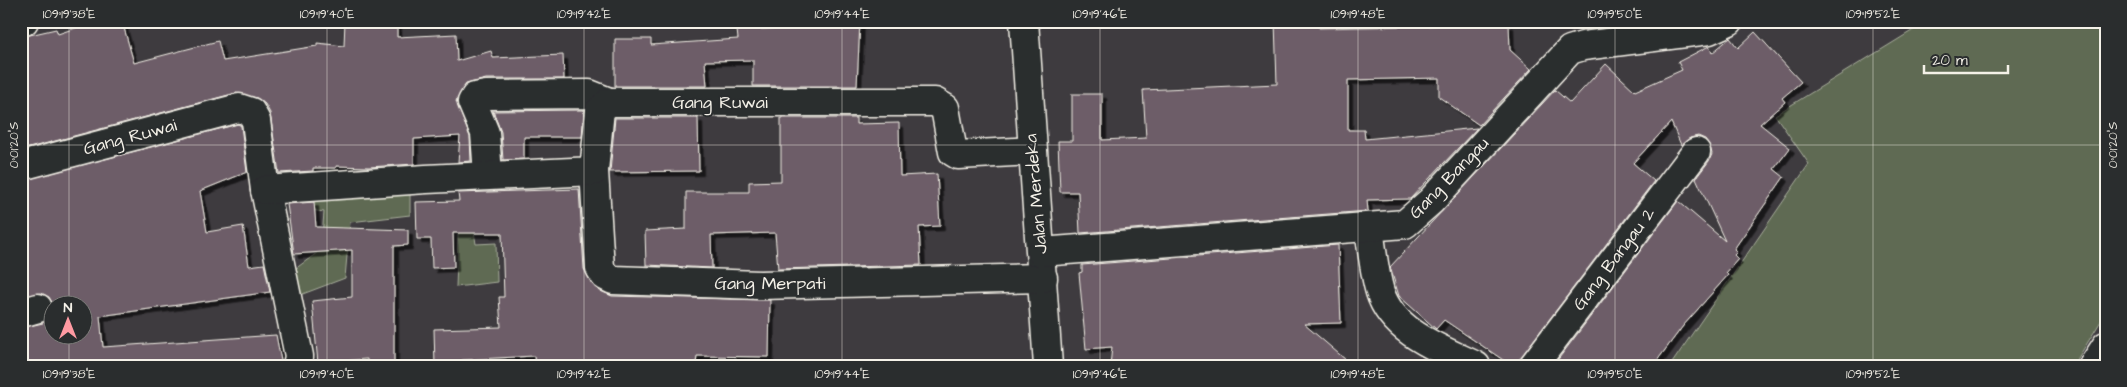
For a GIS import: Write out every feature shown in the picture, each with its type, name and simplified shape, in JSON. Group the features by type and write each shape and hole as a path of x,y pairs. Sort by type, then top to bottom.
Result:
{"street":[{"name":"Jalan Merdeka","path":"1024,21 1020,152 1042,265 1050,364"},
{"name":"Gang Bangau","path":"1042,265 1405,224 1419,213 1570,50 1583,46 1709,30 1730,21"},
{"path":"297,366 299,356 265,190 488,175 594,171 600,110 609,102 589,94 486,95 475,97 472,102 485,133 488,175"},
{"name":"Gang Ruwai","path":"609,102 935,102 945,108 951,150 958,155 1020,152"},
{"name":"Gang Ruwai","path":"21,166 239,108 251,112 256,120 265,190"},
{"name":"Gang Bangau 2","path":"1533,366 1696,152"},
{"name":"Gang Merpati","path":"594,171 600,268 605,276 613,280 760,285 1042,265"},
{"path":"1369,228 1381,294 1397,320 1408,330 1476,366"},
{"path":"2093,366 2106,346"}],"green space":[{"path":"1928,21 2106,21 2106,313 2073,366 1670,366 1809,164 1775,115"},
{"path":"410,187 410,215 350,222 345,278 300,295 295,269 321,250 324,212 297,208 298,198"},
{"path":"459,212 471,212 476,244 496,243 497,282 456,287"}],"building":[{"path":"112,21 122,21 134,63 218,41 223,61 317,46 317,43 344,46 345,21 397,21 397,37 456,34 457,61 491,51 493,58 563,55 564,79 486,79 466,84 456,101 470,137 471,161 458,162 460,136 414,139 414,164 369,167 336,166 336,168 313,168 313,171 279,173 270,113 265,104 257,98 236,93 25,149 21,140 21,37 56,29 58,34 90,23 91,27"},
{"path":"786,21 860,21 857,86 753,86 753,60 705,61 707,86 615,86 615,39 651,39 651,45 738,39 737,30 787,28"},
{"path":"1275,21 1318,21 1319,28 1509,24 1510,50 1531,69 1479,125 1439,97 1439,78 1348,80 1348,130 1364,130 1365,139 1477,128 1410,199 1367,200 1368,211 1080,233 1078,192 1060,192 1058,141 1072,141 1072,94 1102,94 1102,140 1146,138 1143,90 1277,84"},
{"path":"1755,32 1801,82 1782,98 1785,102 1760,124 1790,148 1774,169 1784,177 1734,249 1737,252 1734,255 1738,259 1726,273 1728,275 1683,326 1653,366 1553,366 1678,201 1725,241 1696,178 1709,161 1712,154 1710,146 1705,139 1698,136 1690,138 1681,145 1671,122 1633,163 1654,181 1521,357 1518,366 1512,366 1444,320 1436,329 1399,296 1390,267 1555,90 1570,103 1606,64 1635,91 1682,70 1678,62 1709,46 1712,53 1730,38 1738,48"},
{"path":"584,110 582,137 524,137 524,159 503,160 501,132 493,111"},
{"path":"615,118 698,118 699,171 610,172"},
{"path":"781,118 856,118 856,124 899,123 900,176 937,174 940,226 919,227 921,265 778,269 775,233 711,235 712,268 646,265 645,231 686,229 686,192 749,192 749,182 781,181"},
{"path":"238,124 241,126 247,172 200,191 207,232 243,226 249,266 264,264 270,292 100,316 103,347 276,335 282,366 21,366 21,328 42,323 42,344 92,344 92,294 41,293 21,297 21,181"},
{"path":"579,189 584,269 592,284 598,290 612,296 770,300 769,357 697,356 696,364 621,366 622,361 535,364 534,356 462,360 462,366 435,366 434,329 501,327 499,297 504,297 502,233 453,233 454,267 432,268 431,239 417,239 416,202 459,201 458,193"},
{"path":"314,202 316,227 408,230 408,245 394,246 394,365 367,365 367,359 318,363 312,301 352,297 352,250 294,254 287,204"},
{"path":"1338,245 1341,323 1304,324 1353,366 1110,366 1112,347 1086,349 1079,273 1082,272 1082,265"}]}
